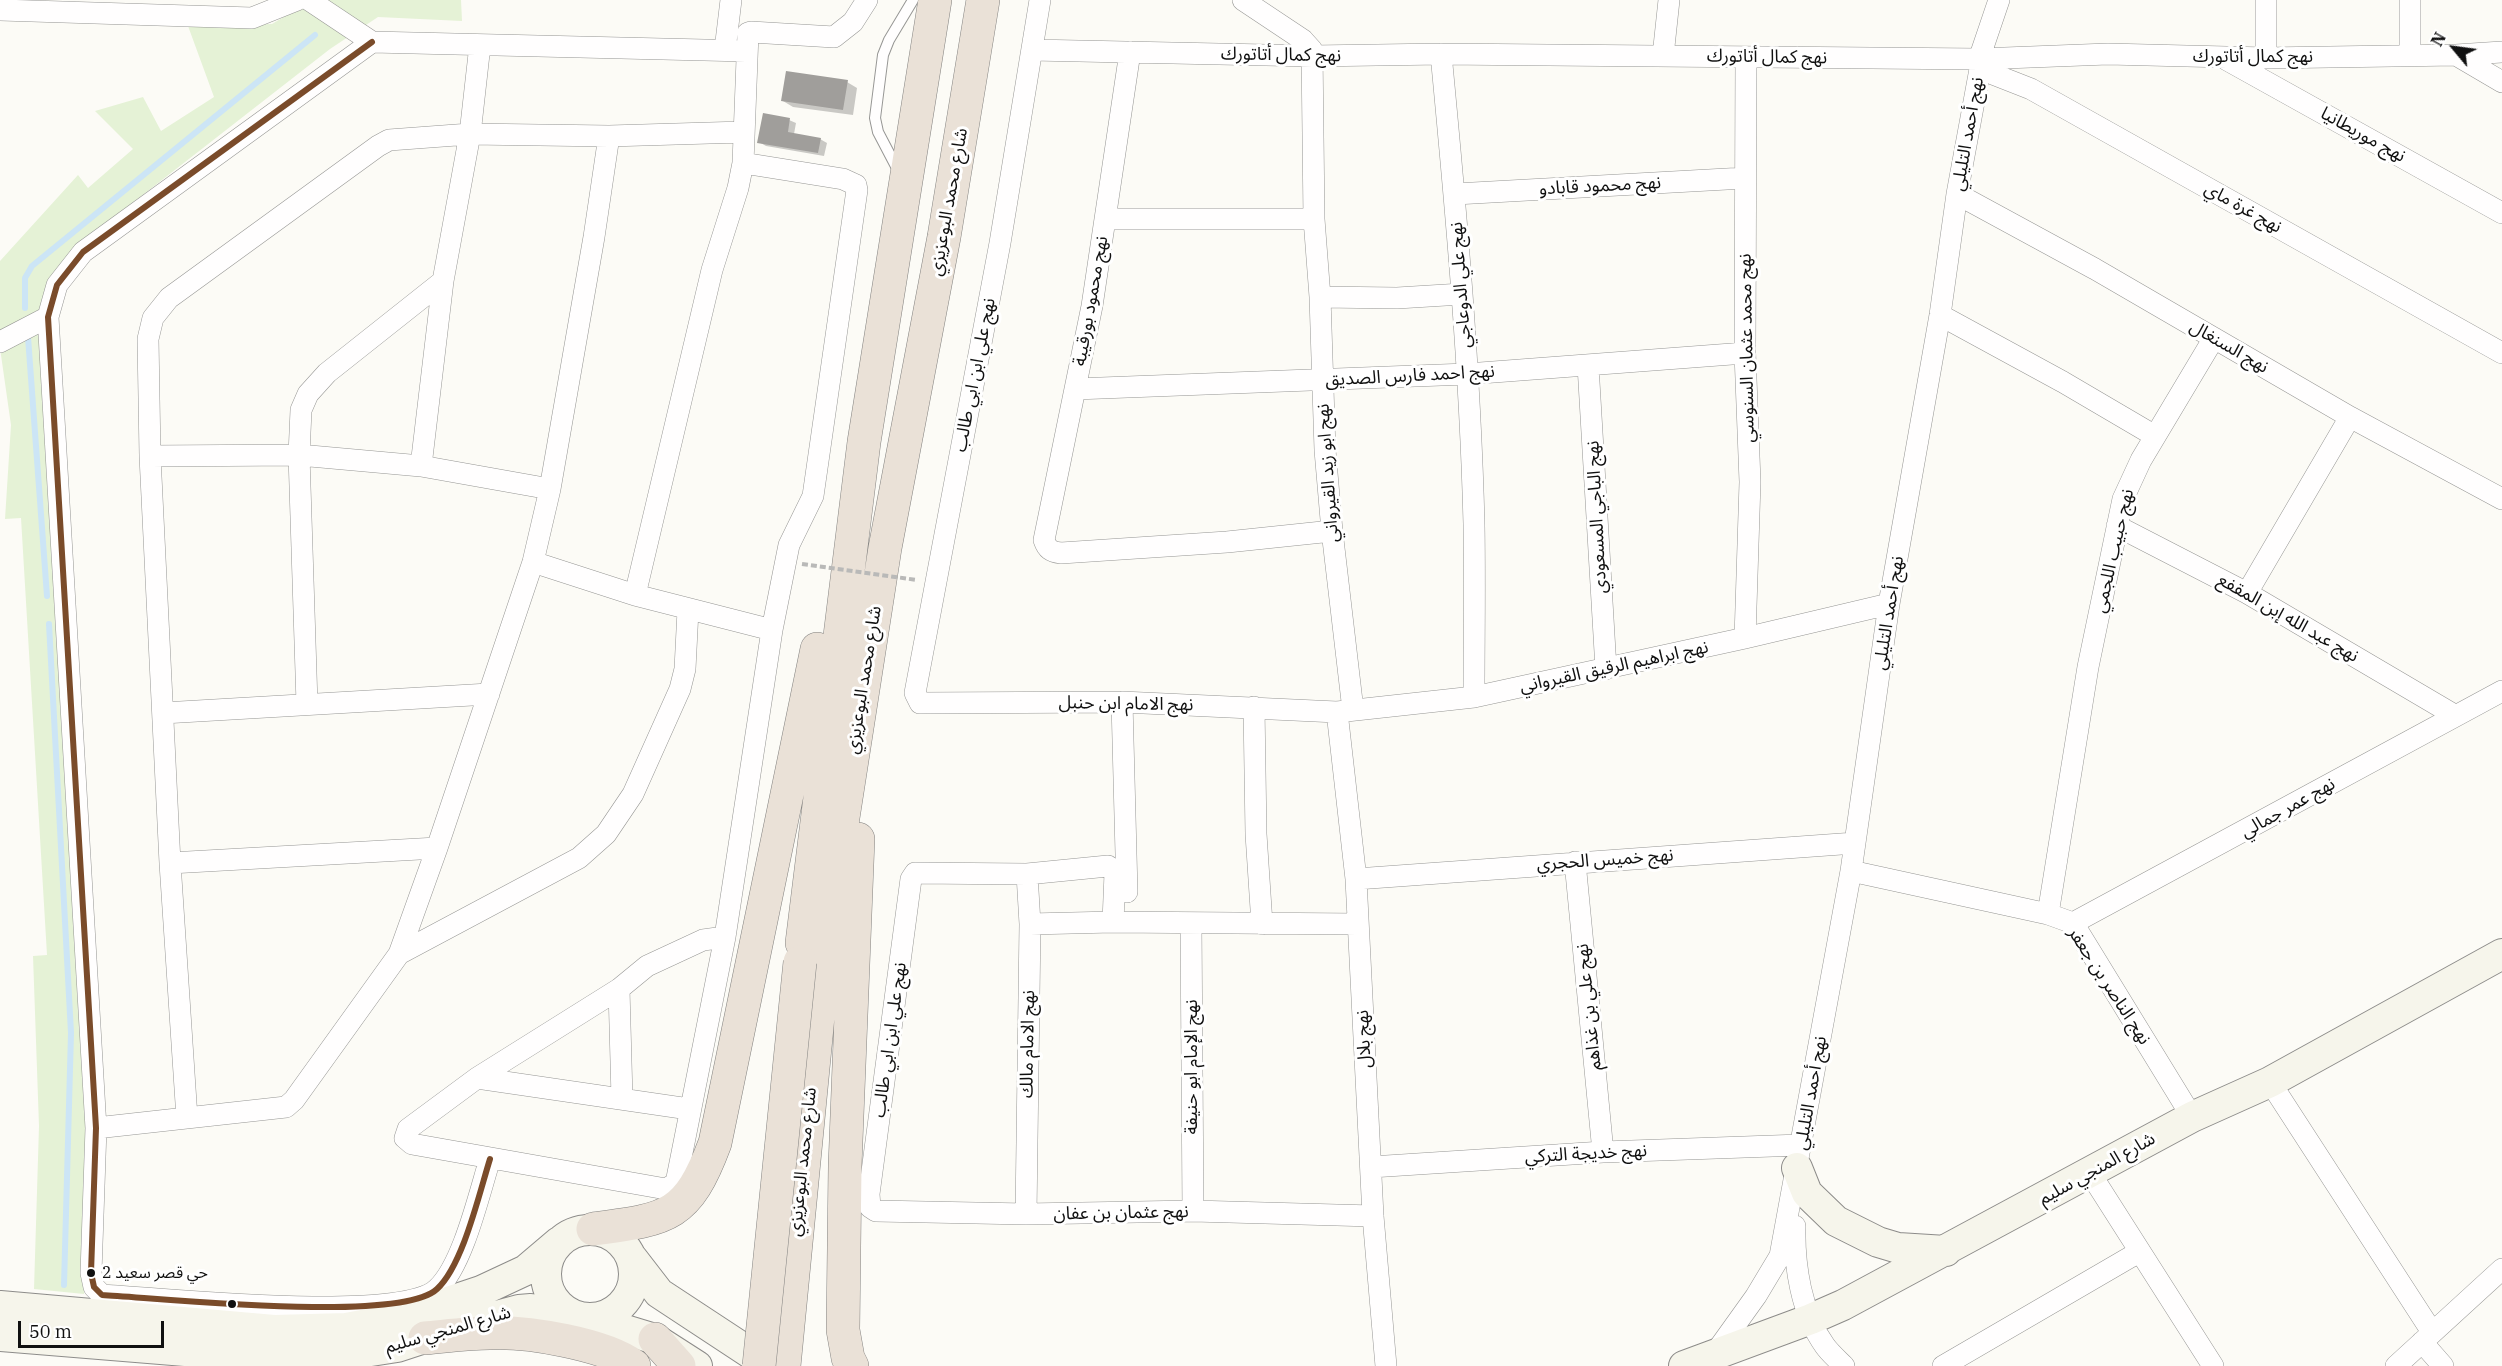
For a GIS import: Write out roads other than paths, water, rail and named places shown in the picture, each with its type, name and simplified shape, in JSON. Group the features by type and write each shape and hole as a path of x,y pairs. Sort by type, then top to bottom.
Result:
{"highway":[{"name":"شارع محمد البوعزيزي","path":"784,1366 811,964 838,635 864,442 935,0"},
{"name":"شارع محمد البوعزيزي","path":"759,1366 811,964 828,914 885,548 944,237 983,0"},
{"path":"593,1229 648,1221 666,1215 680,1205 695,1187 716,1143 816,654 864,442"},
{"path":"852,1366 848,1358 843,1330 845,1166 858,846 878,666 885,548"},
{"path":"837,1366 829,1331 828,1298 845,1166"},
{"path":"406,1350 492,1332 526,1335 587,1346 612,1354 634,1366"},
{"path":"655,1339 679,1366"}],"main road":[{"name":"شارع المنجي سليم","path":"1684,1366 1811,1319 1946,1251 2192,1117 2270,1082 2502,954"},
{"path":"1799,1157 1807,1192 1836,1221 1878,1242 1898,1248 1946,1251"},
{"name":"شارع المنجي سليم","path":"0,1306 274,1330 346,1328 400,1318 481,1291 526,1270 569,1235 593,1229"},
{"path":"593,1229 617,1238 658,1293 770,1366"},
{"name":"شارع المنجي سليم","path":"559,1242 550,1254 546,1268 551,1296 560,1307 581,1317 604,1316 616,1310 627,1300 633,1287 635,1272 632,1258"},
{"name":"شارع المنجي سليم","path":"0,1336 271,1358 331,1357 406,1350 519,1310 531,1309 581,1317 655,1339 697,1366"}],"street":[{"path":"0,10 210,8 252,18 297,0"},
{"path":"309,0 372,42 746,51"},
{"path":"725,50 731,0"},
{"path":"635,596 712,270 738,188 743,163 746,51 749,32 834,37 854,22 867,0"},
{"name":"نهج علي ابن ابي طالب","path":"917,700 915,693 1000,243 1040,0"},
{"path":"1243,0 1303,40 1310,46 1312,56"},
{"path":"1663,56 1669,0"},
{"name":"نهج أحمد التليلي","path":"1712,1356 1756,1296 1780,1256 1851,871 1889,604 1940,315 1957,194 1980,64 1999,0"},
{"path":"2266,0 2266,58"},
{"path":"2410,0 2410,54"},
{"path":"372,42 83,252 57,285 48,317 96,1128 91,1274 94,1287 102,1294 302,1308 354,1307 420,1298 436,1290 450,1274 490,1159"},
{"path":"421,466 443,281 470,134 480,45"},
{"name":"نهج كمال أتاتورك","path":"1032,50 1312,56 1441,54 1663,56 1980,64 2108,54 2266,58 2456,55 2502,52"},
{"name":"نهج محمود بورقيبة","path":"1130,52 1106,219 1075,389 1044,540 1047,548 1053,553 1061,553 1227,542 1332,531"},
{"name":"نهج علي الدوعاجي","path":"1441,54 1455,194 1467,374 1474,525 1474,697"},
{"path":"2456,55 2502,82"},
{"name":"نهج ابو زيد القيرواني","path":"1312,56 1314,219 1320,297 1322,380 1345,711"},
{"name":"نهج محمد عثمان السنوسي","path":"1745,638 1750,482 1745,353 1746,58"},
{"name":"نهج موريطانيا","path":"2224,58 2502,213"},
{"name":"نهج غرة ماي","path":"1980,64 2031,89 2502,353"},
{"path":"187,1118 170,863 150,456 148,339 153,318 169,298 389,140 470,134 609,136 743,132"},
{"path":"96,1128 285,1107 294,1100 399,954 533,562 550,489 594,237 609,136"},
{"path":"725,937 702,940 647,966 619,989 477,1078 404,1134 408,1142 490,1159 666,1189 676,1184 689,1109 725,937 772,630 789,545 813,496 856,190 856,185 843,179 743,163"},
{"name":"نهج محمود قابادو","path":"1455,194 1745,178"},
{"name":"نهج السنغال","path":"1957,194 2095,269 2350,417 2500,494"},
{"path":"1106,219 1314,219"},
{"path":"307,704 299,455 301,410 316,383 443,281"},
{"path":"1320,297 1462,294"},
{"path":"1940,315 2063,382 2155,436"},
{"path":"0,342 48,317"},
{"name":"نهج حبيب اللجمي","path":"2048,914 2088,667 2117,526 2131,479 2214,338"},
{"name":"نهج احمد فارس الصديق","path":"1075,389 1467,374 1745,353"},
{"name":"نهج الباجي المسعودي","path":"1588,365 1606,669"},
{"path":"2247,593 2350,417"},
{"path":"150,456 299,455 421,466 550,489"},
{"name":"نهج عبد الله إبن المقفع","path":"2117,526 2247,593 2456,716"},
{"path":"533,562 635,596 772,630"},
{"name":"نهج ابراهيم الرقيق القيرواني","path":"1345,711 1474,697 1889,604"},
{"path":"399,954 579,858 606,834 633,794 680,689 685,669 688,610"},
{"name":"نهج عمر جمالي","path":"2073,923 2502,691"},
{"path":"163,713 489,694"},
{"name":"نهج الامام ابن حنبل","path":"917,700 925,704 1122,702 1345,711"},
{"path":"1120,922 1122,702"},
{"path":"1254,707 1256,834 1262,924"},
{"name":"نهج بلال","path":"1345,711 1373,1216 1386,1366"},
{"name":"نهج خميس الحجري","path":"1356,879 1855,843"},
{"path":"170,863 437,848"},
{"name":"نهج علي بن غذاهم","path":"1575,862 1603,1152"},
{"path":"1028,874 1108,866 1113,868 1120,922"},
{"name":"نهج الناصر بن جعفر","path":"1851,871 2048,914 2073,923 2192,1117"},
{"name":"نهج علي ابن ابي طالب","path":"870,1207 868,1194 911,879 915,873 1028,874"},
{"name":"نهج الامام مالك","path":"1026,1214 1030,924 1028,874"},
{"path":"1030,924 1120,922 1358,924"},
{"name":"نهج الإمام ابو حنيفة","path":"1191,923 1193,1211"},
{"path":"619,989 622,1098"},
{"path":"477,1078 689,1109"},
{"path":"2270,1082 2444,1366"},
{"name":"نهج خديجة التركي","path":"1371,1167 1603,1152 1799,1157"},
{"name":"نهج أحمد التليلي","path":"1799,1157 1795,1254 1811,1319 1825,1346 1844,1366"},
{"path":"2090,1173 2213,1366"},
{"name":"نهج عثمان بن عفان","path":"870,1207 876,1211 1026,1214 1193,1211 1373,1216"},
{"path":"1943,1366 2139,1252"},
{"path":"2396,1366 2502,1269"}],"lane":[{"path":"905,182 889,157 878,132 875,118 883,56 889,40 913,0"}],"waterway":[{"path":"25,308 25,278 32,266 315,35"},
{"path":"28,337 47,596"},
{"path":"49,624 71,1033 64,1285"}],"place":[{"name":"2 حي قصر سعيد","path":"91,1273"}]}
